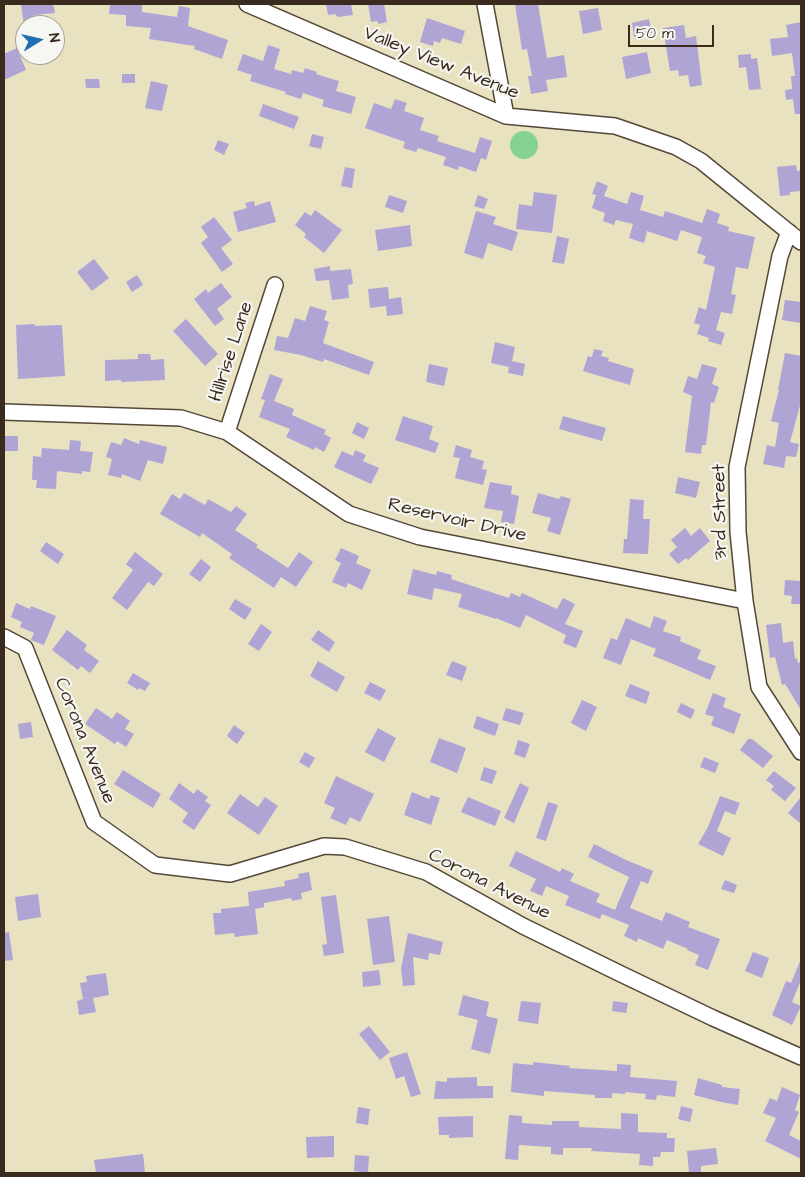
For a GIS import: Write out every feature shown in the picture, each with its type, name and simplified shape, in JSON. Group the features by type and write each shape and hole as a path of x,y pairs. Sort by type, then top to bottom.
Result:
{"street":[{"name":"Valley View Avenue","path":"248,4 506,116 615,126 676,147 701,161 801,242"},
{"path":"486,4 506,116"},
{"name":"3rd Street","path":"789,232 780,256 737,467 738,532 745,601 759,687 801,752"},
{"name":"Hillrise Lane","path":"227,432 275,284"},
{"name":"Reservoir Drive","path":"4,412 181,418 227,432 349,514 420,537 745,601"},
{"name":"Corona Avenue","path":"4,638 25,648 94,822 155,865 230,874 324,846 344,847 426,872 523,926 713,1018 801,1056"}],"green space":[{"path":"524,131 534,135 538,145 534,155 524,159 514,155 510,145 514,135"}],"building":[{"path":"21,4 53,4 55,13 34,15 23,15"},
{"path":"110,4 142,4 142,12 177,17 179,6 190,8 188,26 228,40 222,59 194,49 195,46 149,39 151,28 126,26 126,15 109,14"},
{"path":"326,4 351,4 353,15 338,17 335,14 328,15"},
{"path":"368,4 384,4 387,22 378,24 378,21 371,22"},
{"path":"515,4 538,4 547,58 564,55 567,77 546,80 548,91 531,94 528,76 532,76 527,49 522,50"},
{"path":"598,8 602,30 583,34 579,11"},
{"path":"427,18 465,31 461,44 442,38 440,43 434,41 433,46 420,42"},
{"path":"649,19 652,33 634,37 632,23"},
{"path":"801,22 801,114 795,114 793,99 786,100 785,90 792,89 791,76 795,76 792,53 772,56 770,39 788,37 786,25"},
{"path":"684,25 686,38 696,36 702,85 690,87 688,75 679,76 678,70 670,71 663,28"},
{"path":"268,45 280,49 274,69 291,74 292,70 303,73 305,68 317,72 316,74 339,81 336,91 356,97 351,114 322,106 324,100 303,93 301,99 285,94 286,92 250,81 252,75 237,70 243,54 263,61"},
{"path":"15,49 15,65 24,65 26,70 4,80 4,54"},
{"path":"647,52 651,73 626,79 622,57"},
{"path":"751,54 751,59 757,58 761,89 749,90 746,67 739,68 738,55"},
{"path":"122,74 135,74 135,83 122,83"},
{"path":"85,79 99,79 100,88 86,88"},
{"path":"151,81 168,85 162,111 145,108"},
{"path":"395,99 407,103 404,111 424,118 420,130 439,136 437,141 475,153 480,137 492,141 486,160 481,158 476,172 459,166 458,170 443,165 446,157 418,148 416,152 403,148 405,142 365,128 374,103 391,109"},
{"path":"263,104 299,117 294,129 259,116"},
{"path":"312,134 324,137 321,149 309,146"},
{"path":"218,140 229,144 224,155 214,150"},
{"path":"796,165 797,171 801,170 801,191 790,192 790,195 780,196 777,167"},
{"path":"345,167 355,169 352,188 341,186"},
{"path":"597,181 608,186 604,196 627,204 631,192 644,196 640,210 663,217 665,211 702,223 707,209 720,214 717,223 729,227 728,231 755,237 748,269 736,267 731,294 736,295 732,314 721,312 716,330 725,333 721,345 708,341 709,338 697,334 700,325 694,323 699,307 706,310 715,267 703,263 706,256 697,253 702,237 681,230 677,241 647,231 644,243 629,238 633,224 616,220 614,225 603,221 605,213 592,208 596,195 592,194"},
{"path":"534,192 557,195 552,233 516,229 519,204 532,206"},
{"path":"389,195 407,201 403,213 385,207"},
{"path":"478,195 488,199 484,209 474,206"},
{"path":"254,201 255,206 270,201 276,222 238,232 233,212 247,208 245,203"},
{"path":"315,210 342,230 324,253 304,237 306,234 295,225 305,212 311,216"},
{"path":"476,211 496,217 493,224 518,232 512,251 488,243 483,259 464,253"},
{"path":"214,217 232,240 221,248 233,264 222,272 201,243 208,237 201,227"},
{"path":"410,225 412,246 378,251 375,230"},
{"path":"557,236 569,239 564,264 552,262"},
{"path":"94,259 109,278 92,291 77,272"},
{"path":"330,266 330,271 351,269 353,284 348,285 349,298 332,300 329,280 316,281 314,269"},
{"path":"137,275 143,285 132,292 126,282"},
{"path":"221,283 232,297 217,309 224,319 215,326 194,299 206,289 208,293"},
{"path":"388,287 389,299 401,297 403,314 387,316 386,306 370,308 368,289"},
{"path":"785,300 801,302 801,323 782,320"},
{"path":"310,306 327,311 324,320 329,322 323,343 374,362 369,375 324,359 323,362 301,355 274,350 277,336 288,338 295,318 305,321"},
{"path":"186,319 218,354 205,366 173,331"},
{"path":"35,324 35,326 62,325 65,376 18,379 16,325"},
{"path":"495,342 515,347 512,361 525,364 523,376 508,373 509,367 491,363"},
{"path":"594,349 603,351 601,356 609,358 608,361 634,369 630,385 583,371 588,356 592,357"},
{"path":"785,353 801,356 801,402 790,442 799,444 796,457 786,456 784,468 763,464 767,445 775,447 779,423 771,421 779,390"},
{"path":"138,354 150,354 151,360 164,359 165,380 105,381 105,360 138,359"},
{"path":"429,364 448,368 444,386 426,382"},
{"path":"702,364 717,368 712,384 719,387 714,403 711,402 706,445 702,445 701,454 685,452 692,396 683,392 688,376 697,379"},
{"path":"270,374 283,379 274,401 294,409 292,415 326,430 324,434 331,438 324,452 315,447 314,450 286,437 290,429 259,417 265,400 261,399"},
{"path":"403,416 433,426 429,439 439,443 435,453 395,440"},
{"path":"563,416 606,428 602,441 559,429"},
{"path":"357,422 369,428 364,439 352,433"},
{"path":"4,436 18,436 18,451 4,451"},
{"path":"124,438 139,444 140,440 167,447 163,464 148,460 140,481 122,474 121,478 108,475 112,459 106,457 111,442 121,445"},
{"path":"70,440 81,441 80,451 93,452 90,472 82,471 82,474 57,471 56,489 36,488 37,480 32,480 33,456 41,457 42,448 69,450"},
{"path":"456,445 472,450 470,457 484,461 482,469 487,470 483,485 455,478 460,458 453,457"},
{"path":"355,450 366,455 363,461 379,468 371,484 334,467 342,451 353,456"},
{"path":"678,477 700,482 696,498 675,493"},
{"path":"490,482 512,486 511,494 519,496 514,524 501,522 503,511 484,508"},
{"path":"184,493 205,505 208,499 231,512 236,506 247,514 235,530 258,545 256,547 288,568 299,552 313,562 296,587 281,577 274,588 229,558 232,554 202,533 200,537 160,514 172,494 180,499"},
{"path":"538,493 559,499 561,496 571,499 560,535 547,531 551,518 532,513"},
{"path":"630,499 644,500 643,519 650,519 648,554 623,553 624,539 627,539"},
{"path":"685,528 691,536 700,528 710,541 688,560 686,558 678,564 669,554 677,547 671,540"},
{"path":"46,542 64,554 58,564 40,551"},
{"path":"341,548 359,556 356,563 371,570 362,590 348,583 346,588 332,582 341,563 335,560"},
{"path":"135,552 163,574 154,586 148,582 127,610 112,598 133,570 126,564"},
{"path":"201,559 211,567 200,582 189,574"},
{"path":"413,569 436,575 437,571 452,575 451,579 509,598 511,593 520,597 522,593 557,609 563,598 575,604 565,624 583,631 576,648 563,643 566,635 526,615 520,628 496,618 458,607 462,594 434,588 432,600 407,594"},
{"path":"785,580 801,581 801,604 791,604 792,596 784,595"},
{"path":"235,599 252,609 245,620 229,609"},
{"path":"16,603 30,609 31,606 56,616 44,645 31,640 34,633 20,627 22,622 11,617"},
{"path":"654,616 667,621 663,631 681,637 680,641 701,650 697,659 716,666 710,680 653,656 656,649 631,639 621,665 603,658 611,638 617,640 626,618 650,628"},
{"path":"781,623 783,643 793,641 795,659 797,658 798,663 801,662 801,710 785,684 782,685 775,657 770,658 766,625"},
{"path":"261,624 272,632 259,651 248,644"},
{"path":"67,630 87,645 84,650 99,661 90,673 81,666 78,670 52,650"},
{"path":"318,630 335,642 329,652 311,640"},
{"path":"318,661 345,677 337,692 310,676"},
{"path":"452,661 467,667 462,681 446,675"},
{"path":"133,673 150,683 145,691 139,688 138,690 127,683"},
{"path":"370,682 386,690 380,701 364,693"},
{"path":"630,684 650,692 646,704 625,696"},
{"path":"713,693 726,698 723,707 741,714 734,734 711,725 714,717 705,714"},
{"path":"582,700 597,707 586,731 571,723"},
{"path":"681,703 695,710 691,719 677,712"},
{"path":"96,708 112,719 117,712 130,721 125,729 134,734 126,747 117,741 115,744 85,724"},
{"path":"506,708 524,713 520,725 502,720"},
{"path":"477,716 499,724 495,736 473,728"},
{"path":"31,722 33,737 20,739 18,724"},
{"path":"234,725 245,733 237,744 227,736"},
{"path":"378,728 396,738 384,762 365,752"},
{"path":"439,738 466,748 457,773 430,762"},
{"path":"748,739 752,739 773,756 763,768 740,750"},
{"path":"518,740 530,744 525,758 514,754"},
{"path":"305,752 315,758 309,768 299,762"},
{"path":"704,757 719,763 715,773 700,767"},
{"path":"484,767 497,771 492,784 480,780"},
{"path":"123,770 161,794 153,808 114,784"},
{"path":"774,771 796,788 785,801 771,790 774,786 766,780"},
{"path":"336,776 374,794 360,822 350,817 346,825 330,818 335,808 324,803"},
{"path":"179,783 194,794 197,789 208,797 205,801 211,805 194,830 182,822 188,813 169,799"},
{"path":"520,783 529,788 514,823 504,818"},
{"path":"412,792 429,799 431,795 440,798 431,825 404,815"},
{"path":"240,794 258,807 265,797 278,806 259,835 227,813"},
{"path":"720,796 740,803 735,815 725,811 717,831 731,838 723,856 698,844 708,827"},
{"path":"468,797 501,811 495,826 461,812"},
{"path":"801,797 801,824 788,813"},
{"path":"548,802 558,805 546,841 536,838"},
{"path":"594,844 653,871 648,884 641,881 630,908 662,921 666,912 690,922 688,927 720,939 708,970 695,965 699,955 688,949 667,940 663,949 638,938 637,942 624,936 629,925 602,914 600,919 565,905 569,896 546,886 542,896 530,891 536,879 509,866 516,851 560,872 562,868 574,874 570,881 600,894 596,902 615,910 629,877 588,857"},
{"path":"309,872 312,890 301,893 302,899 292,901 291,898 264,903 264,907 255,909 258,934 235,937 234,933 215,935 213,913 221,913 221,909 249,906 248,892 285,886 284,881 299,878 298,874"},
{"path":"725,880 737,885 734,893 721,889"},
{"path":"38,894 41,917 18,921 15,897"},
{"path":"336,895 344,953 324,956 322,945 327,944 321,897"},
{"path":"389,916 395,962 373,965 367,919"},
{"path":"9,932 13,960 4,961 4,933"},
{"path":"408,933 443,942 440,955 429,953 428,960 413,957 415,985 403,986 401,969"},
{"path":"753,952 769,958 762,978 745,971"},
{"path":"801,959 801,980 792,1002 801,1006 792,1025 772,1015 786,981 791,983"},
{"path":"379,970 381,985 363,987 362,972"},
{"path":"106,973 109,995 93,998 96,1012 79,1015 77,1001 83,999 80,983 87,982 86,976"},
{"path":"463,995 489,1002 486,1016 498,1019 490,1054 471,1049 478,1020 458,1015"},
{"path":"521,1001 541,1003 538,1024 518,1021"},
{"path":"613,1001 628,1003 626,1013 612,1011"},
{"path":"369,1026 390,1052 380,1060 359,1034"},
{"path":"407,1052 421,1094 411,1097 404,1076 396,1079 389,1058"},
{"path":"533,1062 570,1066 569,1068 617,1071 617,1064 631,1065 630,1077 677,1081 675,1097 657,1095 656,1100 645,1099 646,1094 625,1092 625,1094 612,1093 612,1098 595,1098 595,1095 544,1091 544,1096 511,1092 513,1063 533,1065"},
{"path":"477,1077 477,1086 493,1086 493,1098 434,1099 436,1081 447,1082 447,1078"},
{"path":"698,1078 722,1085 722,1087 740,1089 738,1105 694,1095"},
{"path":"782,1087 800,1095 795,1110 799,1112 789,1135 801,1141 801,1159 765,1141 776,1118 763,1113 770,1098 777,1101"},
{"path":"681,1106 693,1109 690,1122 678,1119"},
{"path":"358,1107 370,1109 368,1125 356,1123"},
{"path":"621,1113 638,1114 638,1132 667,1133 667,1138 675,1138 674,1152 661,1152 660,1157 653,1157 653,1166 639,1165 640,1154 591,1151 592,1148 563,1148 563,1155 551,1154 551,1147 519,1145 518,1160 505,1159 509,1115 522,1116 522,1123 552,1125 552,1121 579,1121 579,1127 621,1129"},
{"path":"473,1116 473,1137 449,1138 449,1135 439,1135 438,1117"},
{"path":"334,1136 334,1157 307,1158 306,1137"},
{"path":"716,1148 718,1164 701,1166 701,1173 689,1173 687,1151"},
{"path":"143,1154 145,1173 96,1173 94,1160"},
{"path":"355,1155 369,1156 368,1173 354,1171"}]}
